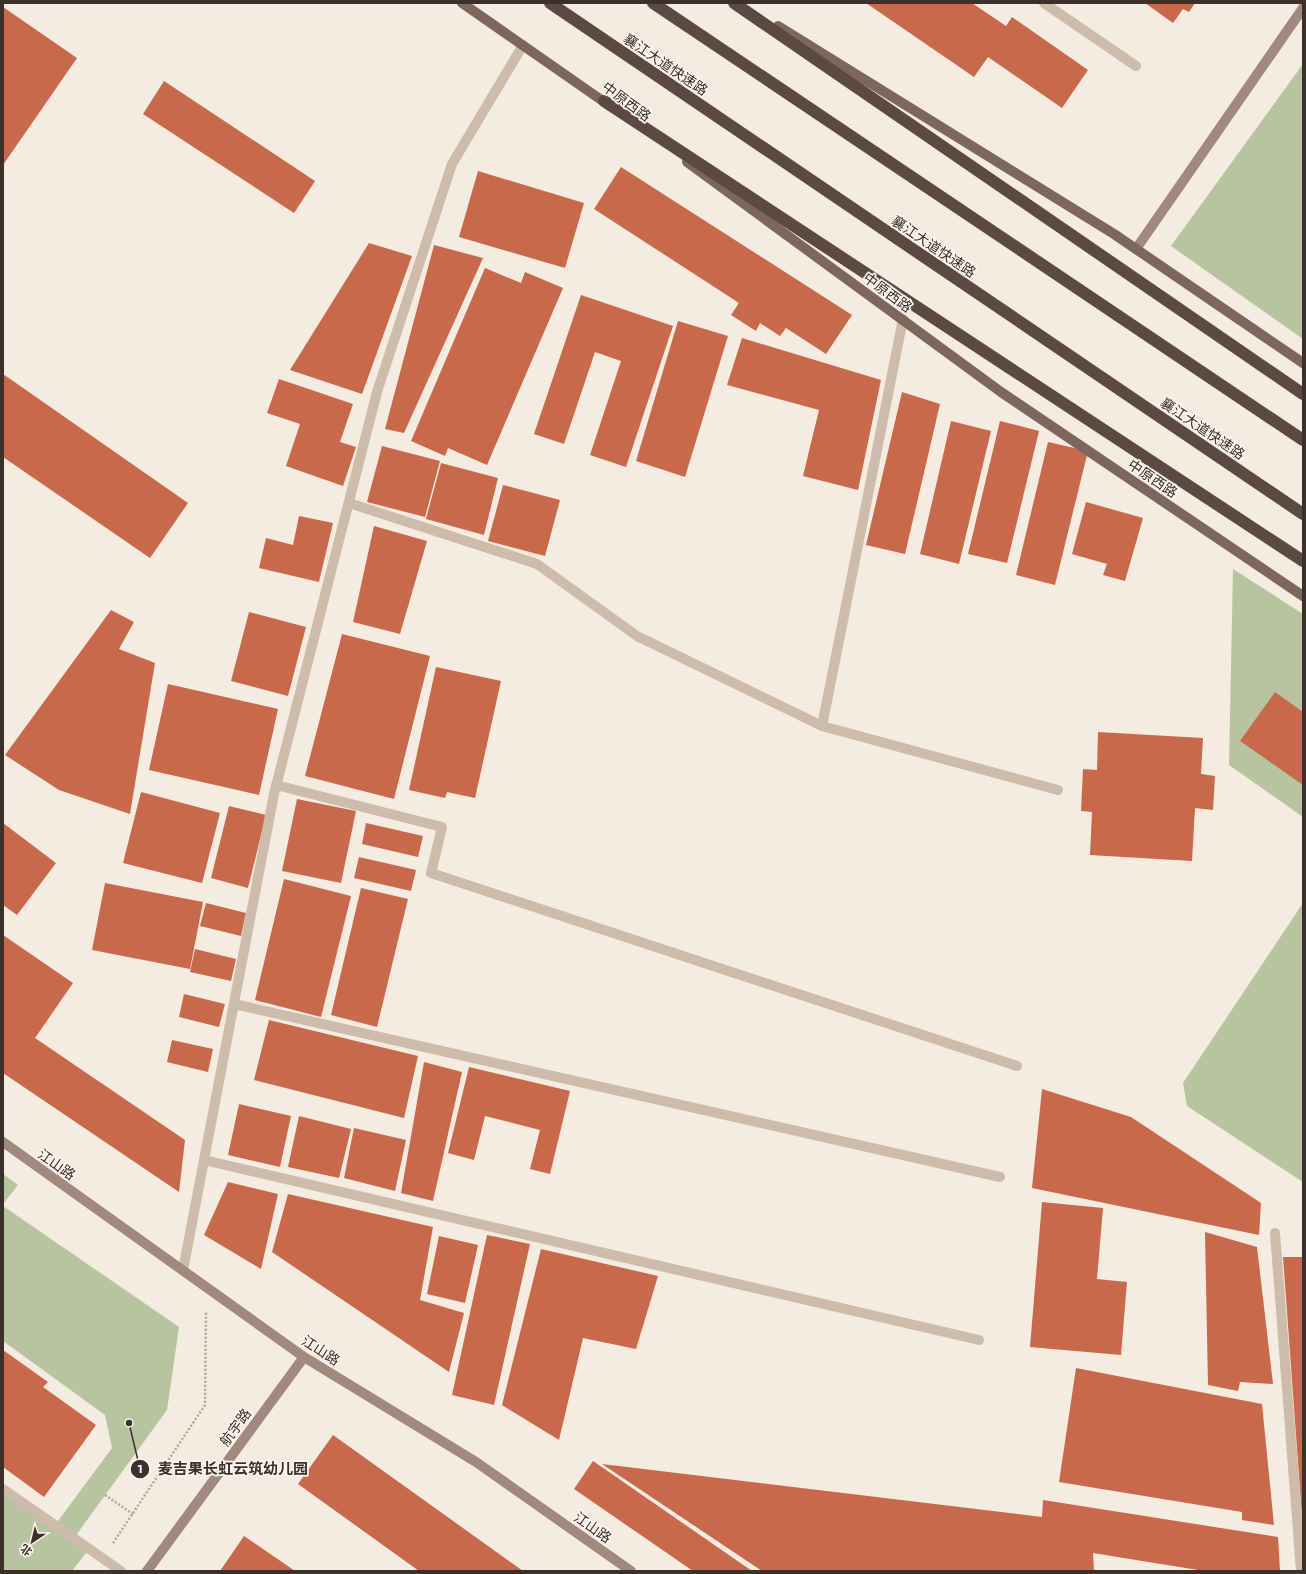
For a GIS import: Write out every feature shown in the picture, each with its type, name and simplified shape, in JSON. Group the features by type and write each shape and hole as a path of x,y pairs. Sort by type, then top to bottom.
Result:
{"highway":[{"name":"襄江大道快速路","path":"550,3 1303,514"},
{"path":"653,3 1303,440"},
{"path":"734,3 1303,394"},
{"path":"604,101 1303,561"}],"main road":[{"name":"中原西路","path":"462,3 604,101 1001,392 1303,596"},
{"path":"740,3 1136,249 1303,363"}],"street":[{"path":"1044,3 1136,66"},
{"path":"1136,249 1303,8"},
{"path":"183,1270 276,785 378,392 452,164 523,45"},
{"path":"822,726 903,320"},
{"path":"349,503 537,564 637,636 822,726 1058,790"},
{"path":"276,785 442,827 432,873 1017,1066"},
{"path":"234,1004 1000,1177"},
{"name":"江山路","path":"3,1142 304,1357 476,1462 631,1571"},
{"path":"204,1160 979,1340"},
{"path":"1276,1233 1301,1571"},
{"name":"航宇路","path":"147,1571 304,1357"},
{"path":"3,1489 121,1571"}],"path":[{"path":"103,1558 205,1405 207,1287"},
{"path":"105,1495 133,1514"}],"green space":[{"path":"1303,64 1303,339 1171,246"},
{"path":"1233,569 1303,614 1303,817 1229,765"},
{"path":"1303,903 1303,1182 1187,1106 1183,1083"},
{"path":"3,1174 18,1185 3,1204"},
{"path":"3,1206 179,1327 167,1410 74,1538 89,1549 72,1571 3,1571 3,1489 55,1525 112,1448 105,1415 3,1341"}],"building":[{"path":"866,3 972,3 1006,26 1012,17 1088,70 1062,108 988,57 974,77"},
{"path":"1145,3 1195,3 1189,12 1183,9 1173,23"},
{"path":"3,7 77,58 3,165"},
{"path":"164,81 315,181 294,213 143,114"},
{"path":"621,167 852,315 826,354 786,328 780,336 760,323 756,331 731,315 739,303 594,209"},
{"path":"478,171 584,203 565,268 459,237"},
{"path":"369,243 412,256 362,394 290,370"},
{"path":"434,245 483,258 404,433 385,429"},
{"path":"485,268 521,283 525,272 563,288 487,465 448,448 445,456 411,441"},
{"path":"581,295 673,326 626,467 590,455 621,361 595,352 564,444 534,434"},
{"path":"678,321 728,336 685,477 636,461"},
{"path":"742,338 881,380 858,490 803,476 819,410 727,385"},
{"path":"3,374 188,503 150,558 3,457"},
{"path":"279,379 353,404 340,442 356,447 343,486 286,466 300,424 267,413"},
{"path":"902,392 940,404 905,554 866,545"},
{"path":"951,421 991,431 959,564 920,554"},
{"path":"1000,421 1039,431 1007,563 968,554"},
{"path":"1048,442 1088,451 1055,585 1016,575"},
{"path":"382,446 440,461 425,517 367,502"},
{"path":"441,463 498,478 484,535 426,519"},
{"path":"503,485 560,500 545,556 488,541"},
{"path":"1086,502 1143,518 1125,581 1103,575 1107,564 1072,554"},
{"path":"299,516 333,523 319,582 259,568 266,538 293,545"},
{"path":"374,526 427,541 400,634 353,622"},
{"path":"111,610 134,622 119,649 155,663 130,814 59,790 5,755"},
{"path":"249,612 306,627 288,696 231,681"},
{"path":"342,634 430,656 394,799 305,776"},
{"path":"436,667 501,681 475,798 447,792 445,798 409,790"},
{"path":"168,684 278,709 259,795 149,770"},
{"path":"1275,692 1303,712 1303,785 1240,741"},
{"path":"1098,732 1203,738 1201,774 1215,776 1213,810 1195,808 1192,861 1090,855 1092,812 1081,811 1083,769 1097,770"},
{"path":"141,792 220,813 202,883 123,863"},
{"path":"297,799 356,811 341,883 282,871"},
{"path":"229,806 266,815 248,888 211,878"},
{"path":"3,823 56,863 17,915 3,905"},
{"path":"366,823 423,836 418,857 362,844"},
{"path":"359,857 416,870 411,891 354,878"},
{"path":"284,879 351,896 321,1017 255,1000"},
{"path":"105,883 203,902 190,969 92,950"},
{"path":"361,888 408,899 377,1027 331,1015"},
{"path":"206,903 246,913 241,936 200,926"},
{"path":"3,935 73,983 35,1038 185,1140 179,1192 3,1073"},
{"path":"195,949 236,959 231,981 190,972"},
{"path":"184,994 225,1004 219,1027 179,1017"},
{"path":"269,1020 418,1056 404,1118 254,1080"},
{"path":"172,1040 213,1049 208,1072 167,1062"},
{"path":"424,1062 462,1072 433,1201 401,1193"},
{"path":"469,1067 570,1091 550,1174 530,1169 540,1130 485,1116 474,1160 448,1153"},
{"path":"1042,1089 1131,1117 1261,1203 1259,1235 1032,1188"},
{"path":"239,1104 291,1116 280,1167 228,1155"},
{"path":"299,1116 351,1129 339,1178 288,1167"},
{"path":"354,1128 406,1140 395,1191 344,1178"},
{"path":"228,1182 278,1194 261,1269 204,1235"},
{"path":"288,1194 433,1227 420,1300 464,1313 449,1372 272,1252"},
{"path":"1042,1202 1103,1208 1097,1279 1127,1282 1121,1355 1030,1347"},
{"path":"1205,1232 1257,1247 1273,1384 1240,1382 1238,1391 1208,1385"},
{"path":"487,1235 530,1244 494,1405 452,1395"},
{"path":"439,1236 478,1245 465,1303 427,1294"},
{"path":"541,1249 658,1276 636,1349 583,1338 559,1440 502,1405"},
{"path":"1283,1257 1303,1257 1303,1517 1302,1517"},
{"path":"3,1350 48,1382 43,1387 96,1425 44,1497 3,1467"},
{"path":"1076,1368 1262,1404 1274,1525 1242,1520 1242,1512 1059,1482"},
{"path":"333,1435 523,1571 419,1571 298,1484"},
{"path":"593,1461 752,1571 693,1571 574,1489"},
{"path":"602,1464 1042,1517 1043,1500 1278,1537 1280,1571 1204,1571 1093,1553 1094,1571 762,1571"},
{"path":"244,1536 295,1571 220,1571"}],"place":[{"name":"麦吉果长虹云筑幼儿园","path":"129,1423"}]}
